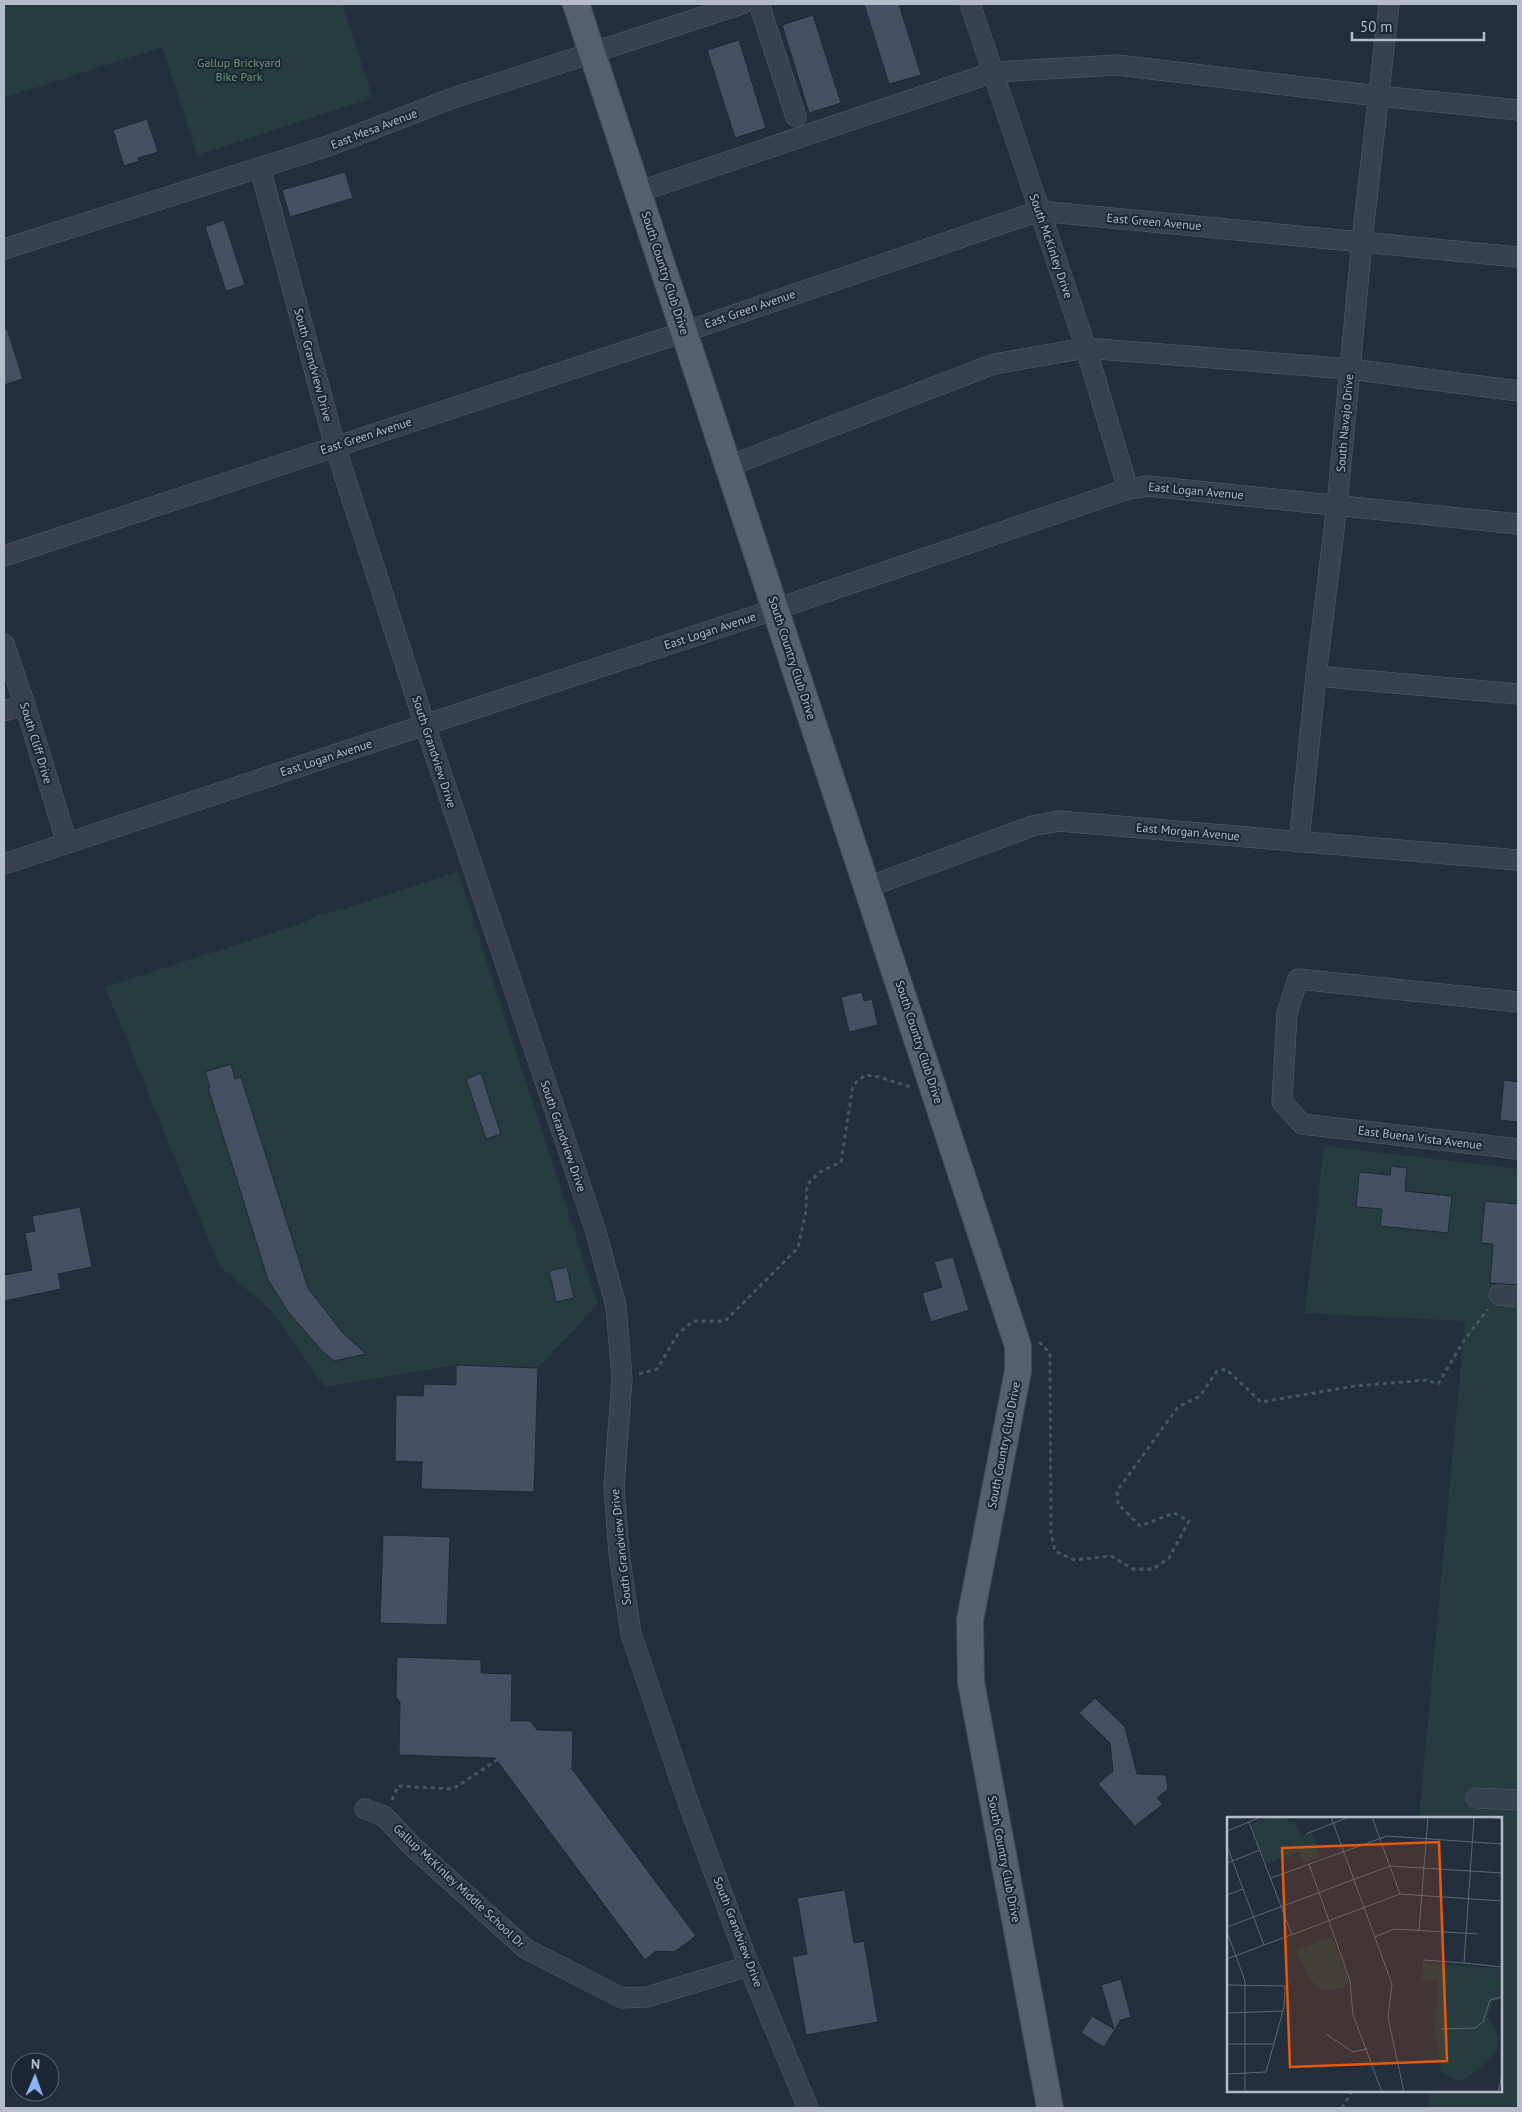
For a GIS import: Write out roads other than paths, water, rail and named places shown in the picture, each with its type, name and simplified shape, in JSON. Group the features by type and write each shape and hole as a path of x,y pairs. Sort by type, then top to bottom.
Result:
{"main road":[{"name":"South Country Club Drive","path":"576,4 1018,1346 1018,1371 970,1620 971,1682 1050,2108"}],"street":[{"name":"East Mesa Avenue","path":"4,249 331,145 453,98 742,4"},
{"path":"759,4 796,117"},
{"name":"South McKinley Drive","path":"970,4 1086,348 1128,489"},
{"name":"South Navajo Drive","path":"1299,842 1316,676 1337,505 1362,241 1389,4"},
{"path":"638,192 994,72 1117,65 1378,96 1518,110"},
{"name":"South Grandview Drive","path":"260,168 335,446 425,725 596,1232 616,1306 622,1379 614,1487 620,1552 631,1634 687,1799 750,1966 808,2108"},
{"name":"East Green Avenue","path":"4,556 684,332 1039,211 1518,257"},
{"path":"729,466 994,364 1086,348 1350,369 1518,391"},
{"name":"East Logan Avenue","path":"4,864 776,609 1128,489 1148,486 1518,524"},
{"name":"South Cliff Drive","path":"4,644 25,704 67,843"},
{"path":"1316,676 1518,694"},
{"path":"4,711 25,704"},
{"name":"East Morgan Avenue","path":"868,887 1032,826 1059,822 1518,860"},
{"name":"East Buena Vista Avenue","path":"1518,1002 1298,979 1287,1013 1282,1102 1302,1124 1518,1149"},
{"path":"1476,1798 1518,1800"},
{"name":"Gallup McKinley Middle School Dr","path":"365,1809 384,1816 412,1846 526,1949 622,1998 647,1997 750,1966"}],"park label":[{"name":"Gallup Brickyard Bike Park","path":"239,70"}]}
